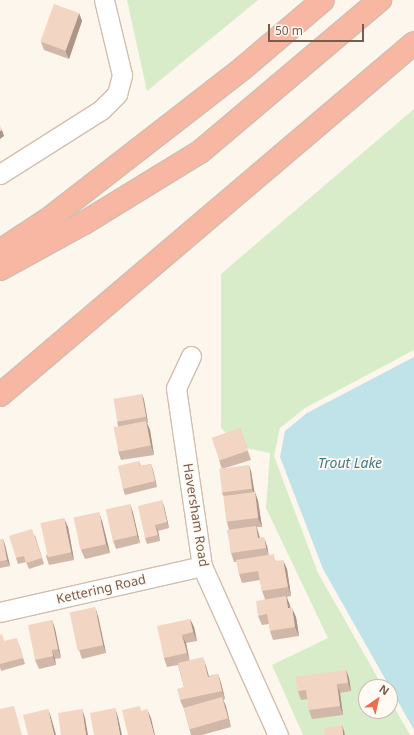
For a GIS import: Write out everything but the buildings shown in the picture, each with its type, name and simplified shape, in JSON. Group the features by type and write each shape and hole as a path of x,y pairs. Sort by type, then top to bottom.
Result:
{"highway":[{"path":"0,251 69,204 242,69 323,0"},
{"path":"0,269 84,223 200,152 380,0"},
{"path":"0,395 414,43"}],"street":[{"path":"0,174 101,110 117,94 122,75 104,0"},
{"name":"Haversham Road","path":"191,356 176,388 202,566 278,735"},
{"name":"Kettering Road","path":"0,612 202,566"}],"green space":[{"path":"127,0 258,0 147,91"},
{"path":"414,109 414,350 305,408 280,428 274,456 318,573 378,679 358,679 358,719 398,719 398,714 410,735 303,735 272,665 328,638 266,508 270,453 241,447 221,428 221,274"}],"water":[{"name":"Trout Lake","path":"414,357 414,730 398,702 398,679 385,679 323,569 280,457 285,431 307,413"}]}
